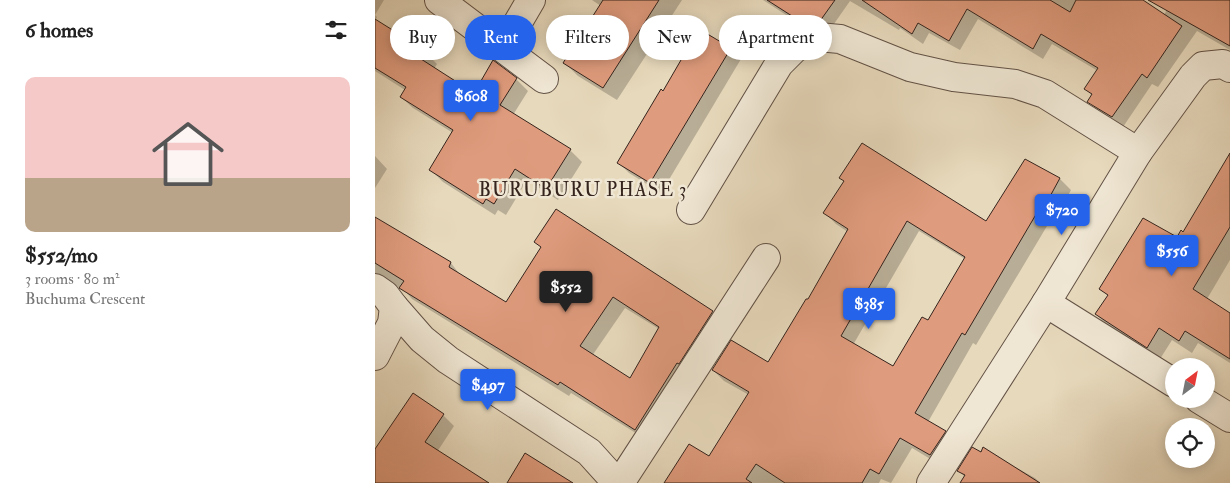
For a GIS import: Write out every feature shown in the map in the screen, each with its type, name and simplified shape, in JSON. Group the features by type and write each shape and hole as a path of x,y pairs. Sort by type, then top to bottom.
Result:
{"street":[{"path":"439,0 465,20"},
{"path":"522,15 531,0"},
{"path":"691,210 779,64 795,48 818,37 839,39 910,67 954,77 1015,84 1045,94 1139,152"},
{"path":"519,60 544,79"},
{"path":"931,483 1046,303 1139,152 1193,76 1203,66 1223,64 1230,68"},
{"path":"375,288 385,295 422,339 448,360 589,452 618,483 766,258"},
{"path":"1046,303 1165,377"},
{"path":"375,356 392,323 394,307"},
{"path":"1214,408 1230,418"},
{"path":"594,483 595,479 610,483"}],"building":[{"path":"603,0 659,0 649,15 639,15 639,31 629,47 629,15 593,15"},
{"path":"767,0 835,0 824,15 790,15"},
{"path":"862,0 1050,0 1070,12 1076,0 1143,0 1182,26 1147,78 1142,74 1112,117 1087,102 1092,94 1084,89 1098,68 1041,34 1033,49 967,9 949,41 918,23 912,34"},
{"path":"1148,0 1230,0 1230,46"},
{"path":"375,19 390,28 390,60 423,60 474,93 493,60 517,78 500,105 571,149 546,189 515,169 494,204 486,199 483,204 429,170 453,130 400,97 406,87 375,68"},
{"path":"709,35 719,41 719,60 724,60 650,183 617,163 661,89 663,91 681,60 709,60"},
{"path":"565,60 621,60 603,88 563,63"},
{"path":"862,143 986,221 1025,159 1060,178 1041,213 1038,211 965,335 962,333 915,413 946,431 930,455 900,438 879,474 870,469 862,483 785,483 756,464 746,479 752,483 664,483 689,444 709,456 749,392 712,370 731,340 768,362 806,299 808,299 848,229 823,213 844,181 839,178","holes":["907,221 965,257 928,320 922,317 893,366 841,336"]},
{"path":"1230,153 1230,227 1193,289 1230,313 1230,359 1185,331 1179,341 1159,328 1147,348 1095,314 1108,295 1099,289 1143,218 1177,237 1181,230 1183,232"},
{"path":"556,209 713,311 679,364 677,363 635,430 560,382 558,385 399,288 404,281 375,263 375,217 451,262 449,267 506,302 541,247 534,242","holes":["613,297 659,327 630,378 580,346"]},
{"path":"413,393 444,414 425,442 489,483 375,483 375,449"},
{"path":"972,447 981,452 983,447 1040,483 960,483 965,475 957,471"},
{"path":"525,453 573,483 507,483"}],"district":[{"name":"BURUBURU PHASE 3","path":"583,190"}]}
